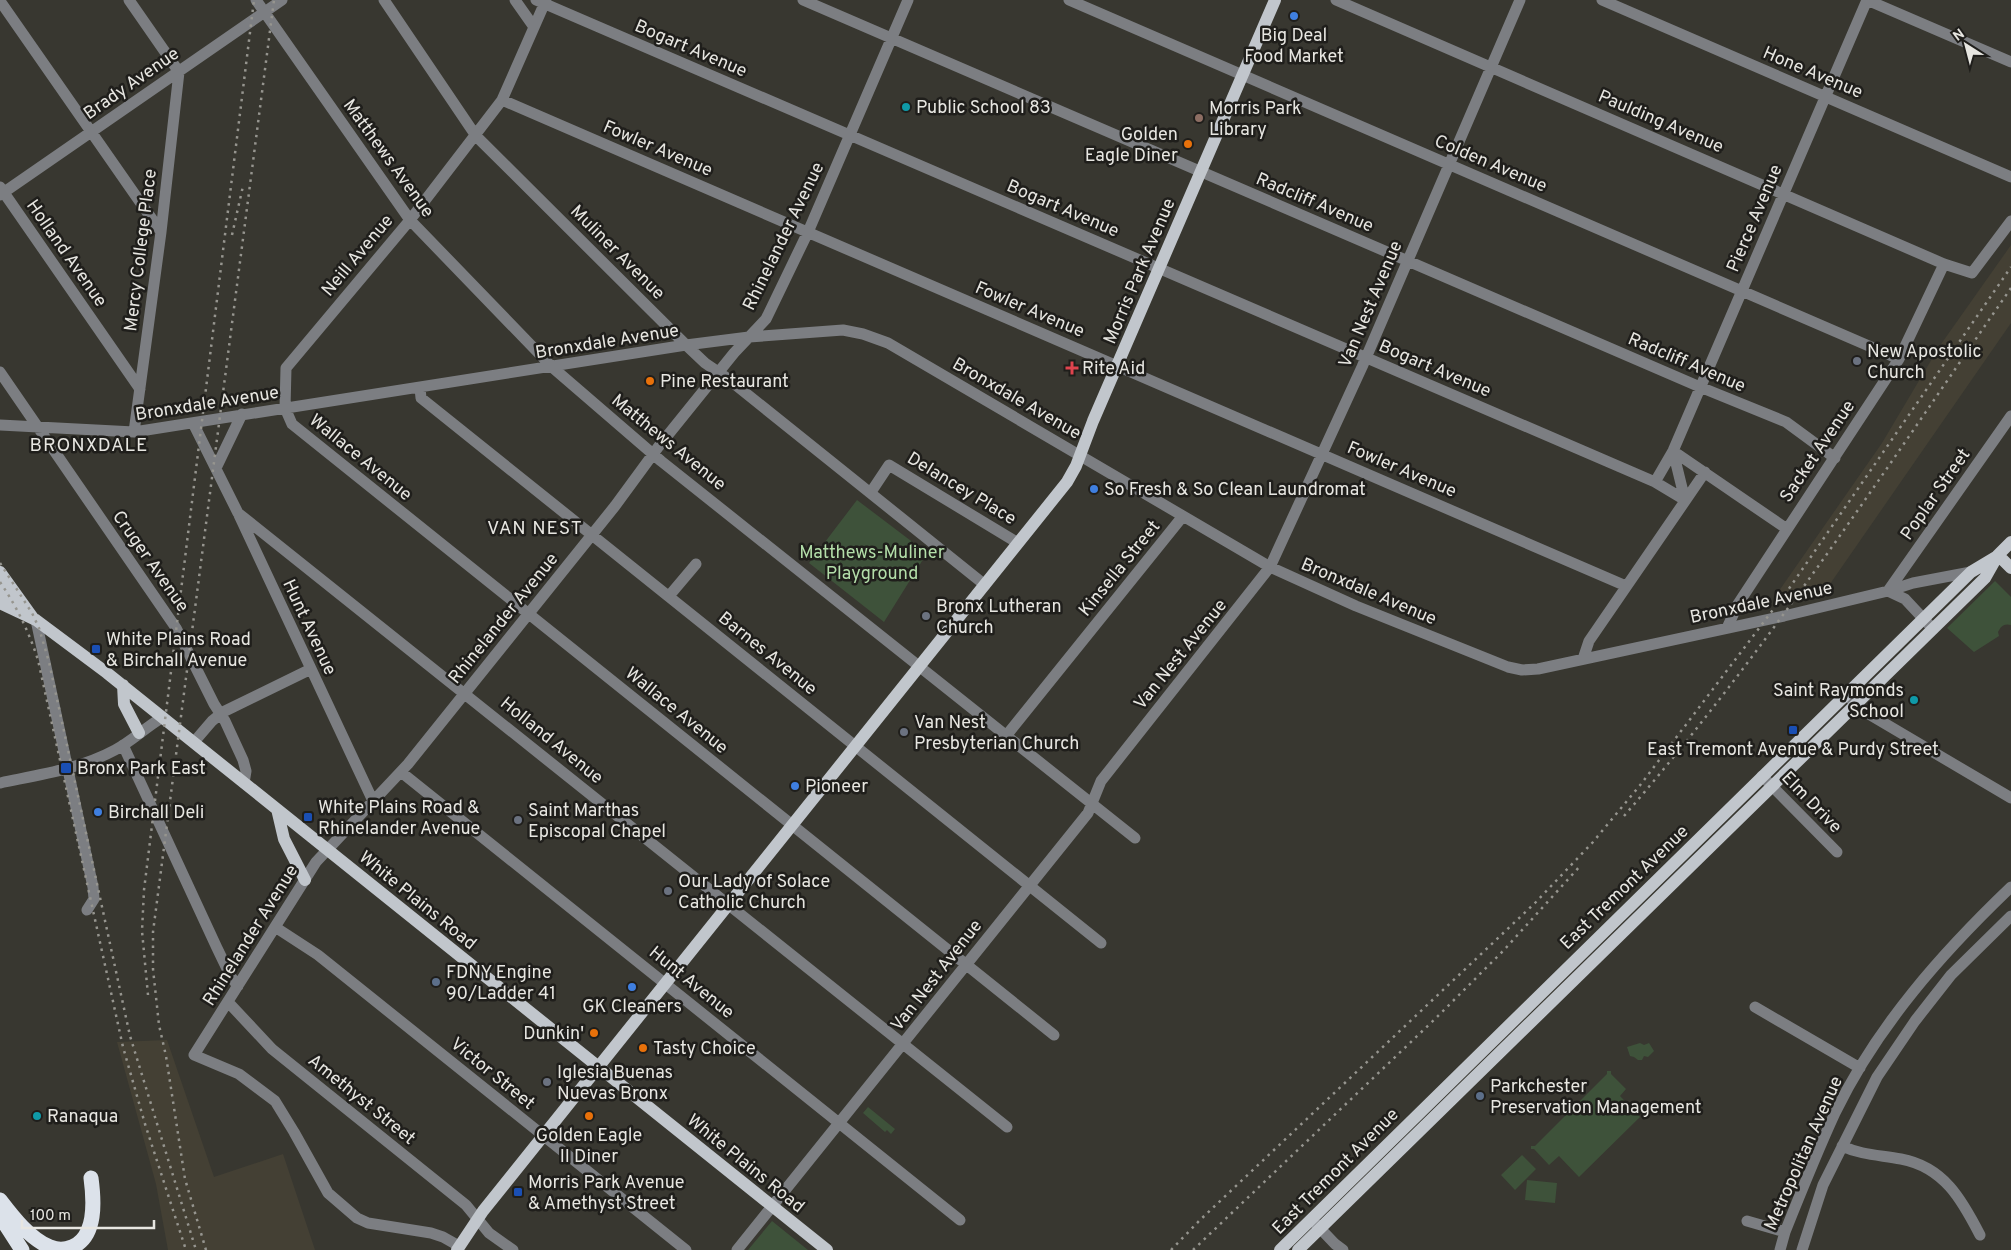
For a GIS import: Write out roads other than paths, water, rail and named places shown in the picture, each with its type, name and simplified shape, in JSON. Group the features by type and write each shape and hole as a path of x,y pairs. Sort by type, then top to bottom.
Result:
{"highway":[{"path":"0,1200 18,1222 42,1243 58,1250 69,1249 82,1240 90,1225 93,1202 91,1178"},
{"path":"0,1216 22,1250"}],"main road":[{"name":"Morris Park Avenue","path":"458,1248 477,1219 543,1136 1064,487 1074,470 1275,0"},
{"name":"East Tremont Avenue","path":"1481,1062 1520,1014 1593,951 1689,858 1772,786 1933,629 1984,578 1998,555 2011,542"},
{"name":"East Tremont Avenue","path":"1689,858 1762,776 1970,572 1998,555"},
{"path":"1998,555 2011,568"},
{"name":"White Plains Road","path":"0,572 31,618"},
{"name":"White Plains Road","path":"0,590 31,618 123,685 827,1250"},
{"name":"White Plains Road","path":"0,603 31,618"},
{"path":"123,685 124,704 139,733"},
{"path":"277,810 284,839 305,880"},
{"name":"East Tremont Avenue","path":"1280,1250 1316,1223 1481,1062 1529,1023 1593,951"},
{"path":"1520,1014 1529,1023"},
{"name":"East Tremont Avenue","path":"1298,1250 1316,1223"}],"street":[{"path":"129,0 179,72"},
{"name":"Matthews Avenue","path":"256,0 410,220 552,367 653,454 1135,838"},
{"name":"Brady Avenue","path":"1,191 91,132 282,0"},
{"name":"Muliner Avenue","path":"384,0 476,136 686,346 985,585"},
{"path":"515,0 534,27"},
{"name":"Radcliff Avenue","path":"803,0 1700,387 1786,422 1835,458"},
{"name":"Rhinelander Avenue","path":"458,1248 443,1237 431,1233 368,1223 357,1218 328,1193 275,1101 239,1074 194,1055 316,862 401,772 592,535 653,454 771,310 808,232 908,0"},
{"name":"Colden Avenue","path":"1069,0 1899,359"},
{"name":"Paulding Avenue","path":"1336,0 1944,264 1972,273 2011,221"},
{"name":"Van Nest Avenue","path":"737,1250 1088,813 1101,781 1270,567 1324,454 1520,0"},
{"name":"Hone Avenue","path":"1602,0 2011,177"},
{"path":"1867,0 2011,62"},
{"name":"Pierce Avenue","path":"1655,482 1673,450 1867,0"},
{"path":"0,1 161,232"},
{"name":"Neill Avenue","path":"285,408 286,368 410,220 502,100 534,27 542,1"},
{"name":"Bogart Avenue","path":"542,1 1655,482 1685,500"},
{"name":"Mercy College Place","path":"134,432 161,232 179,72"},
{"name":"Fowler Avenue","path":"502,100 1626,586"},
{"name":"Holland Avenue","path":"1,191 140,389"},
{"name":"Sacket Avenue","path":"1726,628 1738,604 1899,359 1944,264"},
{"name":"Bronxdale Avenue","path":"0,425 134,432 686,346 749,337 842,330 864,334 888,343 1270,567 1356,606 1508,667 1530,670 1784,616 1888,592 1912,583 1970,572"},
{"name":"Cruger Avenue","path":"0,372 176,628 245,764 244,783"},
{"name":"Barnes Avenue","path":"420,388 421,398 1101,942"},
{"name":"Wallace Avenue","path":"285,408 292,424 1054,1035"},
{"path":"216,468 242,414"},
{"name":"Poplar Street","path":"1888,592 2011,416"},
{"name":"Hunt Avenue","path":"193,423 238,513 373,801"},
{"path":"1673,450 1787,528"},
{"path":"1673,450 1685,500"},
{"name":"Delancey Place","path":"871,492 889,465 1018,543"},
{"path":"1583,659 1589,642 1705,472"},
{"name":"Holland Avenue","path":"238,513 1006,1127"},
{"name":"Kinsella Street","path":"1006,736 1183,516"},
{"path":"669,596 696,564"},
{"path":"1888,592 1905,599 1933,629"},
{"path":"31,618 68,768 94,893 92,903 87,910"},
{"path":"194,742 220,714 311,669"},
{"path":"1846,694 1862,710 2011,798"},
{"path":"0,783 68,768 107,754 162,717"},
{"path":"123,745 217,948 231,977 238,986"},
{"name":"Hunt Avenue","path":"401,772 960,1220"},
{"name":"Elm Drive","path":"1762,776 1837,852"},
{"name":"Metropolitan Avenue","path":"1780,1250 1785,1232 1835,1112 1882,1033 1907,998 1935,966 1981,916 2011,887"},
{"name":"Metropolitan Avenue","path":"1802,1250 1822,1187 1877,1077 1915,1021 1948,978 2011,916"},
{"name":"Victor Street","path":"275,927 318,955 686,1250"},
{"path":"1935,966 1948,978"},
{"name":"Amethyst Street","path":"228,1002 272,1049 466,1205 489,1233 513,1250"},
{"path":"1754,1007 1860,1068"},
{"path":"1842,1146 1856,1152 1914,1162 1938,1174 1959,1196 1980,1236"},
{"path":"1806,1181 1822,1187"},
{"path":"1748,1221 1785,1232"},
{"path":"1316,1223 1343,1250"}],"railway":[{"path":"148,995 142,931 144,890 254,0"},
{"path":"206,1250 185,1179 166,1056 159,1025 153,969 153,932 274,0"},
{"path":"232,235 243,186"},
{"path":"1171,1250 1200,1220 1535,903 1593,842 1641,784 1788,590 2011,267"},
{"path":"1624,816 1677,753 1777,624 2011,288"},
{"path":"0,563 32,613 39,628 49,662 130,1036 196,1250"},
{"path":"0,582 22,620 38,660 123,1047 145,1124 186,1250"},
{"path":"1193,1250 1436,1018 1504,950 1581,865"}],"place":[{"name":"Big Deal Food Market","path":"1294,16"},
{"name":"Public School 83","path":"906,107"},
{"name":"Morris Park Library","path":"1199,118"},
{"name":"Golden Eagle Diner","path":"1188,144"},
{"name":"New Apostolic Church","path":"1857,361"},
{"name":"Rite Aid","path":"1072,368"},
{"name":"Pine Restaurant","path":"650,381"},
{"name":"So Fresh & So Clean Laundromat","path":"1094,489"},
{"name":"Bronx Lutheran Church","path":"926,616"},
{"name":"White Plains Road & Birchall Avenue","path":"96,649"},
{"name":"Saint Raymonds School","path":"1914,700"},
{"name":"East Tremont Avenue & Purdy Street","path":"1793,730"},
{"name":"Van Nest Presbyterian Church","path":"904,732"},
{"name":"Bronx Park East","path":"66,768"},
{"name":"Pioneer","path":"795,786"},
{"name":"Birchall Deli","path":"98,812"},
{"name":"White Plains Road & Rhinelander Avenue","path":"308,817"},
{"name":"Saint Marthas Episcopal Chapel","path":"518,820"},
{"name":"Our Lady of Solace Catholic Church","path":"668,891"},
{"name":"FDNY Engine 90/Ladder 41","path":"436,982"},
{"name":"GK Cleaners","path":"632,987"},
{"name":"Dunkin'","path":"594,1033"},
{"name":"Tasty Choice","path":"643,1048"},
{"name":"Iglesia Buenas Nuevas Bronx","path":"547,1082"},
{"name":"Parkchester Preservation Management","path":"1480,1096"},
{"name":"Ranaqua","path":"37,1116"},
{"name":"Golden Eagle II Diner","path":"589,1116"},
{"name":"Morris Park Avenue & Amethyst Street","path":"518,1192"}],"district":[{"name":"BRONXDALE","path":"89,444"},
{"name":"VAN NEST","path":"535,527"}],"park label":[{"name":"Matthews-Muliner Playground","path":"872,562"}]}
